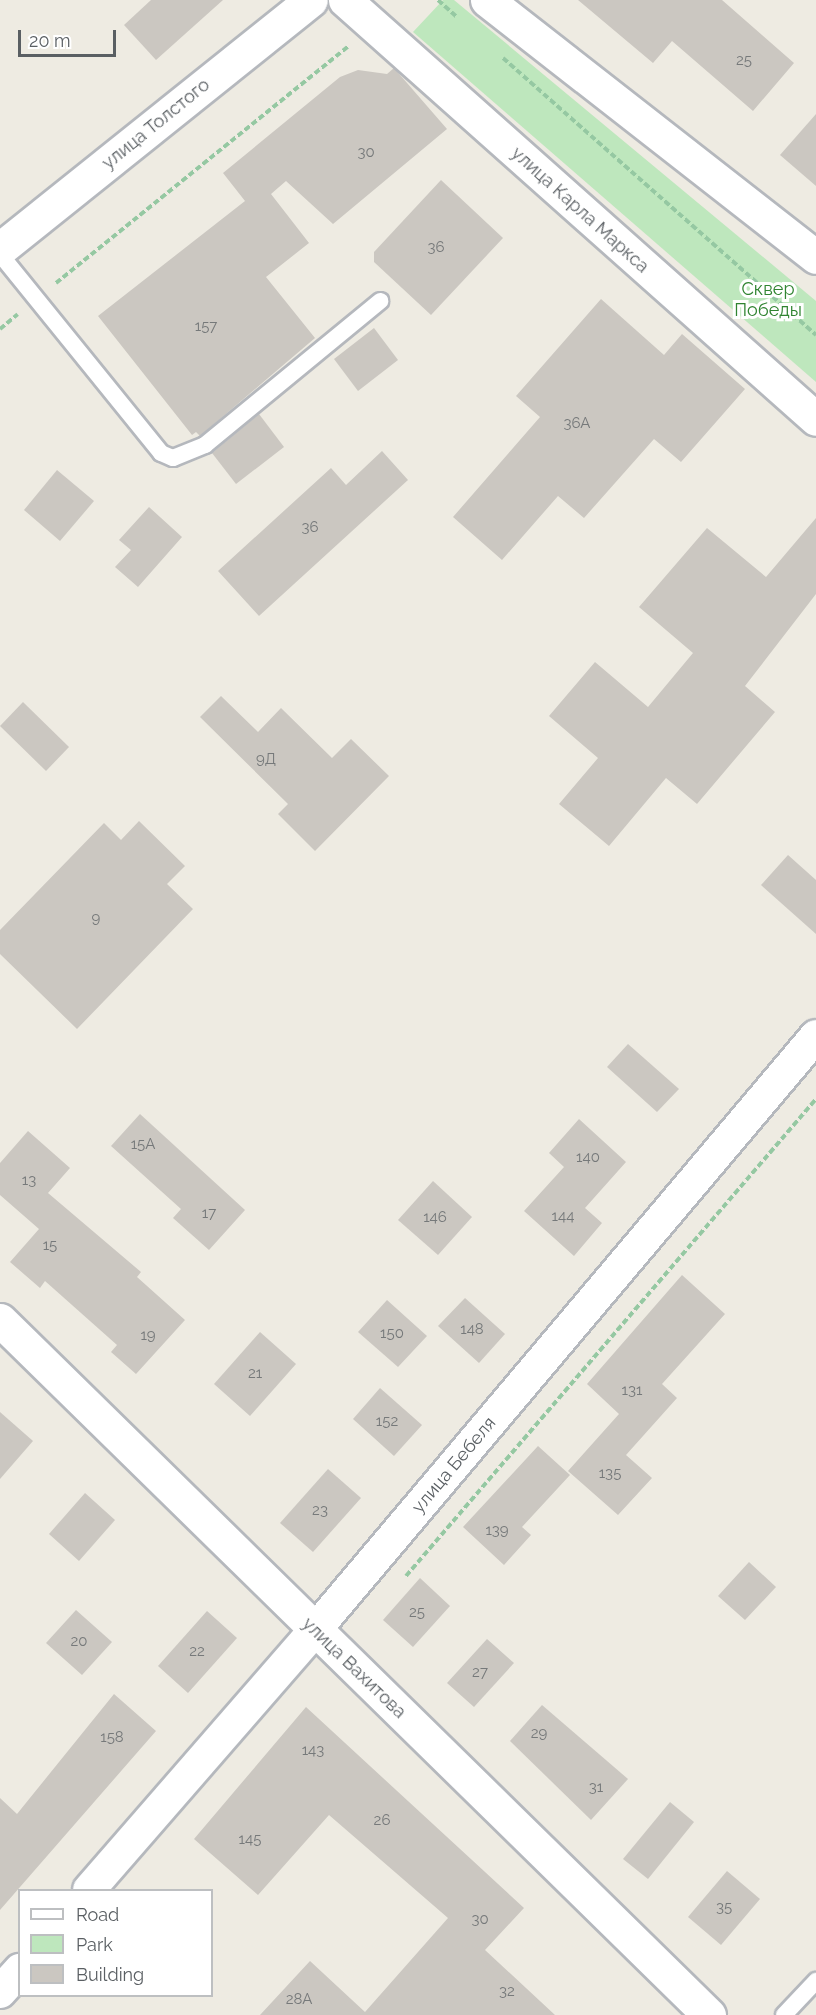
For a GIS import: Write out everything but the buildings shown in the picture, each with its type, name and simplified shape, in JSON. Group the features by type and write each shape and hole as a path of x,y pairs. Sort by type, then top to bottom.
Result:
{"street":[{"name":"улица Толстого","path":"0,249 311,0"},
{"name":"улица Карла Маркса","path":"345,0 816,419"},
{"path":"487,0 816,257"},
{"name":"улица Бебеля","path":"90,1889 315,1630 816,1036"},
{"name":"улица Вахитова","path":"0,1320 709,2015"},
{"path":"0,1992 18,1972"}],"lane":[{"path":"0,255 161,453 173,458 205,445 380,301"},
{"path":"784,2015 816,1981"}],"path":[{"path":"438,0 464,23"},
{"path":"0,329 374,26"},
{"path":"499,54 816,335"},
{"path":"402,1581 816,1099"}],"green space":[{"name":"Сквер Победы","path":"443,0 454,0 816,301 816,382 413,32"}]}
